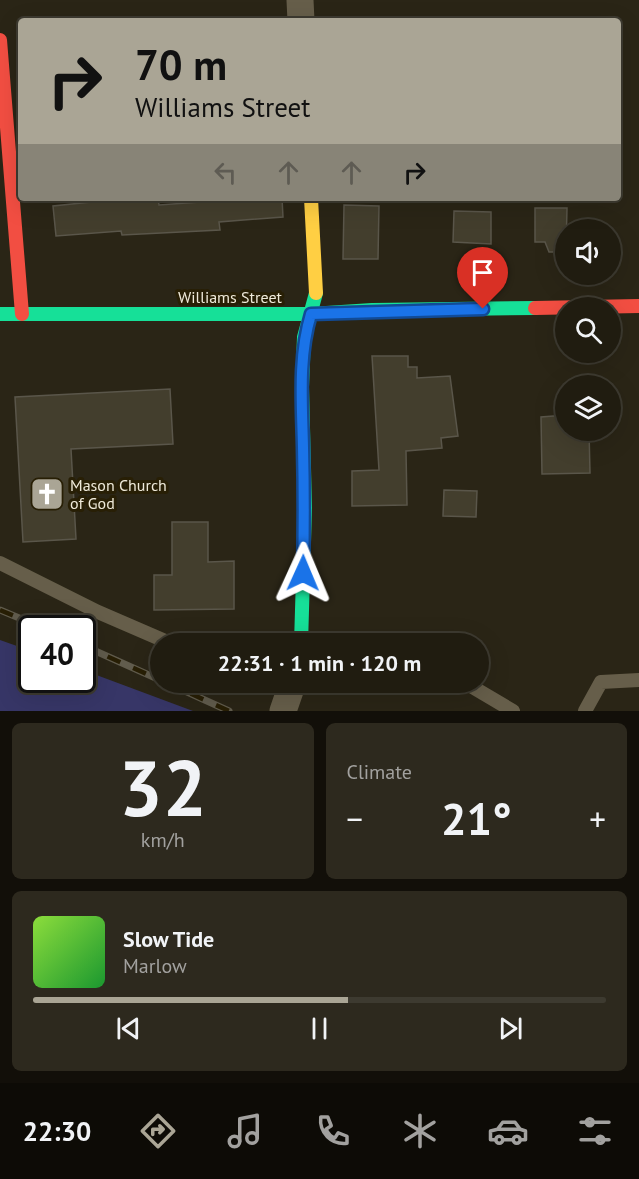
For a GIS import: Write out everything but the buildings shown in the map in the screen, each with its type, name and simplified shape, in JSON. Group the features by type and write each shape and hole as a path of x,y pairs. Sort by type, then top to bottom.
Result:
{"street":[{"path":"300,0 301,18"},
{"path":"0,40 22,314"},
{"path":"301,633 305,508 302,387 304,336 311,314 316,279 311,201"},
{"name":"Williams Street","path":"0,314 311,314 384,310 639,306"}],"lane":[{"path":"0,563 98,612 150,634"},
{"path":"585,711 601,682 639,680"},
{"path":"483,693 513,711"}],"shaded area":[{"path":"0,640 18,646 18,693 96,693 96,675 193,711 0,711"}],"railway":[{"path":"0,610 18,618"},
{"path":"96,651 150,676"},
{"path":"189,693 229,711"}],"traffic: fast":[{"path":"301,633 305,508 302,387 304,337 316,293"},
{"path":"0,314 311,314 372,310 535,308"}],"traffic: slow":[{"path":"311,201 316,293"}],"traffic: jam":[{"path":"0,40 22,314"},
{"path":"535,308 639,306"}],"place":[{"name":"Mason Church of God","path":"47,494"}],"route":[{"path":"303,573 305,508 302,387 304,336 311,314 372,310 483,309"}]}
